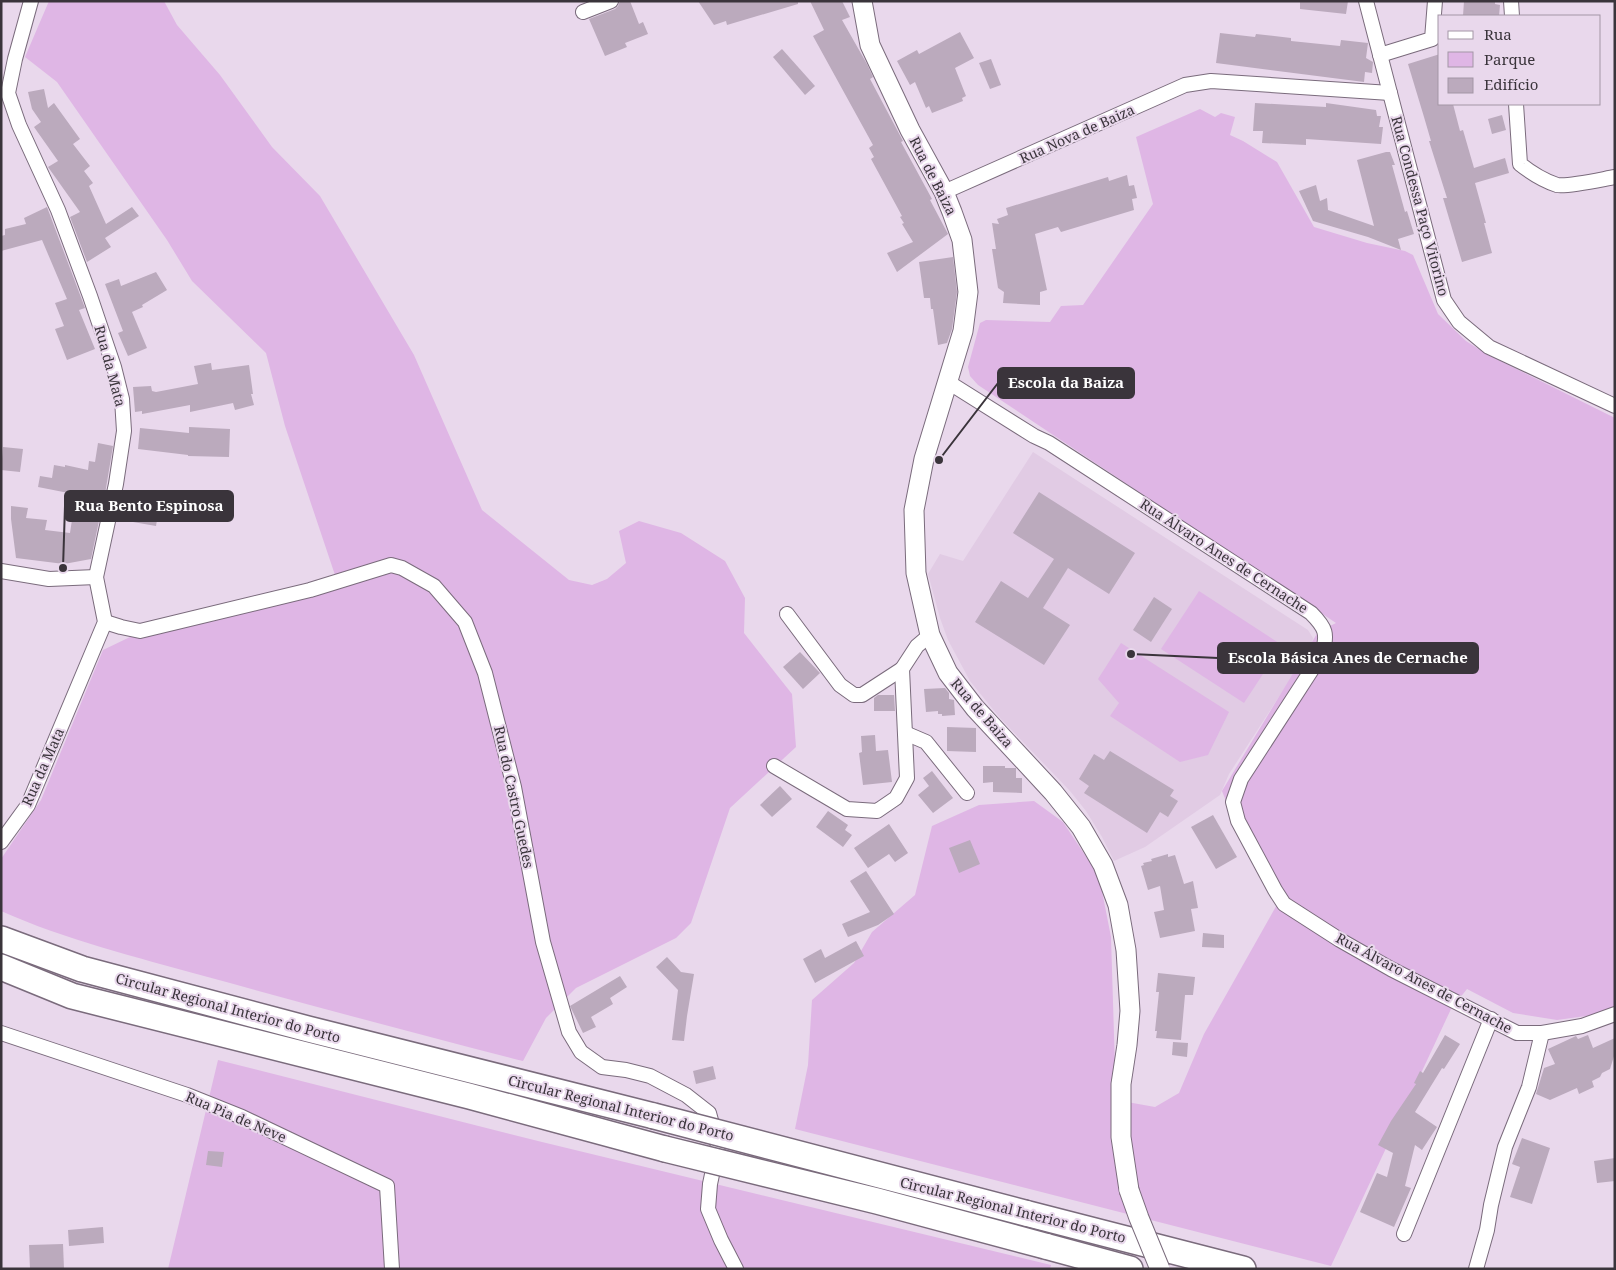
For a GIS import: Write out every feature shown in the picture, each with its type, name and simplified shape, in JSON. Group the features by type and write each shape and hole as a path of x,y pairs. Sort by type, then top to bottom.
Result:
{"highway":[{"name":"Circular Regional Interior do Porto","path":"1,939 82,969 317,1032 654,1116 1243,1269"},
{"name":"Circular Regional Interior do Porto","path":"1,967 72,996 469,1096 665,1149 877,1201 1130,1269"}],"street":[{"name":"Rua da Mata","path":"1,842 28,805 106,622 96,577 116,484 124,431 122,399 114,367 90,296 58,210 8,92 31,1"},
{"path":"583,12 611,1"},
{"name":"Rua de Baiza","path":"862,1 870,45 910,130 944,192 962,240 968,292 964,330 924,459 914,510 916,573 930,635 948,673 975,708 1053,792 1081,827 1103,865 1118,905 1126,950 1130,1011 1121,1084 1122,1137 1129,1190 1160,1269"},
{"name":"Rua Condessa Paço Vitorino","path":"1366,1 1444,300 1459,322 1489,347 1615,406"},
{"path":"1380,55 1432,39 1435,1"},
{"path":"1511,1 1512,15"},
{"name":"Rua Nova de Baiza","path":"944,192 1185,85 1210,81 1390,94"},
{"path":"1516,105 1520,164 1528,170 1558,185 1591,182 1615,177"},
{"name":"Rua Álvaro Anes de Cernache","path":"948,382 1034,436 1057,448 1311,613 1323,625 1326,639 1322,654 1240,780 1233,802 1238,821 1284,904 1382,964 1517,1033 1542,1033 1582,1026 1615,1014"},
{"name":"Rua do Castro Guedes","path":"106,622 121,628 140,631 310,590 391,565 402,568 434,586 465,622 485,673 514,787 543,942 569,1032 581,1052 602,1067 650,1076 686,1095 709,1113 718,1146 710,1184 708,1209 736,1269"},
{"path":"1,571 49,579 96,577"},
{"path":"787,614 840,685 854,695 862,695 902,669 917,646 930,635"},
{"path":"774,766 847,809 877,811 896,798 907,778 902,669"},
{"path":"905,733 926,742 966,793"},
{"path":"1404,1234 1490,1019"},
{"name":"Rua Pia de Neve","path":"1,1033 187,1095 242,1117 387,1186 392,1269"},
{"path":"1476,1269 1487,1230 1505,1148 1529,1087 1542,1033"}],"shaded area":[{"path":"1033,452 1308,630 1313,638 1311,647 1229,774 1220,795 1145,847 1114,861 1086,811 1070,791 1000,718 970,681 948,640 928,574 940,554 963,561"}],"green space":[{"path":"49,1 164,1 177,25 220,75 272,147 320,196 414,355 482,510 569,580 592,585 607,579 626,563 619,531 639,521 681,533 725,561 745,598 744,633 792,694 796,747 730,808 691,923 676,938 576,988 546,1018 523,1061 127,955 51,931 1,911 1,859 41,800 103,650 130,637 321,593 336,578 285,426 266,353 192,281 167,240 57,82 25,57"},
{"path":"1200,109 1215,117 1221,113 1235,117 1230,135 1277,162 1314,227 1367,243 1405,251 1413,255 1438,314 1466,341 1488,355 1615,418 1615,1012 1557,1020 1513,1013 1467,989 1451,1009 1331,1266 795,1129 808,1065 812,1000 854,963 872,932 915,895 932,826 979,805 1034,801 1063,822 1099,876 1111,937 1116,1100 1155,1107 1179,1093 1204,1034 1279,901 1228,806 1222,791 1318,632 1336,623 978,385 970,376 968,367 980,323 986,320 1050,322 1061,306 1083,305 1153,204 1136,137"},
{"path":"1199,591 1282,645 1244,703 1161,649"},
{"path":"1121,643 1229,712 1208,755 1180,762 1110,716 1119,703 1098,679"},
{"path":"218,1060 542,1142 1051,1265 1050,1269 168,1269"}],"building":[{"path":"620,1 630,1 639,24 643,22 648,34 625,43 627,47 605,56 589,19 615,9"},
{"path":"698,1 798,1 798,4 727,25 726,21 714,25"},
{"path":"810,1 842,1 850,17 842,20 867,64 873,77 870,79 903,141 901,142 932,199 930,200 948,234 897,272 887,253 913,242 902,224 904,223 900,217 902,216 871,159 874,157 869,148 873,145 813,36 824,30"},
{"path":"1300,1 1348,1 1346,14 1300,9"},
{"path":"1464,1 1495,1 1495,4 1500,5 1499,15 1463,15"},
{"path":"960,32 974,58 955,68 966,96 962,98 963,101 932,113 929,106 926,108 915,82 910,85 897,61 917,50 919,54"},
{"path":"1220,33 1255,37 1256,34 1291,38 1291,41 1340,46 1341,40 1368,43 1366,58 1373,62 1372,73 1365,72 1364,82 1216,63"},
{"path":"782,49 815,86 805,95 773,57"},
{"path":"1438,55 1438,105 1453,105 1460,131 1463,130 1474,168 1505,158 1509,173 1475,183 1492,253 1462,262 1443,198 1447,198 1408,64"},
{"path":"991,59 1001,85 990,89 979,63"},
{"path":"44,89 48,108 54,103 80,139 73,144 90,166 84,171 93,183 89,186 106,224 132,207 139,216 105,238 111,247 87,262 70,217 80,212 48,167 58,161 34,127 41,122 32,109 28,92"},
{"path":"1255,103 1326,107 1326,103 1376,110 1377,116 1381,116 1379,127 1383,127 1381,144 1306,139 1306,145 1262,143 1263,131 1253,131"},
{"path":"1502,115 1506,130 1492,134 1488,119"},
{"path":"1390,152 1395,165 1392,165 1405,212 1407,211 1414,234 1398,239 1401,250 1368,237 1313,221 1299,191 1316,185 1320,201 1327,198 1328,210 1374,226 1357,160"},
{"path":"1127,175 1129,186 1134,185 1137,198 1132,199 1134,210 1061,232 1058,227 1035,234 1047,290 1040,292 1040,305 1003,303 1004,292 998,288 992,249 996,249 992,223 999,224 997,219 1008,215 1006,208 1108,177 1109,181"},
{"path":"47,207 85,308 79,310 95,349 67,360 55,329 64,326 55,303 67,299 42,240 1,251 1,236 5,235 5,229 26,224 24,218"},
{"path":"953,257 957,292 952,329 947,343 938,345 930,298 924,298 919,262"},
{"path":"156,272 167,290 142,305 143,307 132,312 147,348 128,356 118,333 123,331 105,284 119,279 121,286"},
{"path":"211,363 212,370 249,365 253,394 251,394 254,405 235,410 233,403 190,412 190,405 142,414 142,411 135,412 133,387 151,386 152,391 156,392 198,384 194,366"},
{"path":"189,427 230,429 229,457 188,456 138,449 140,428 189,433"},
{"path":"98,443 113,446 104,500 38,487 40,476 52,478 54,465 65,467 65,465 88,470 89,461 95,462"},
{"path":"3,447 23,449 20,472 1,470"},
{"path":"139,492 161,496 156,526 133,522"},
{"path":"1039,492 1135,553 1109,594 1068,568 1043,608 1070,625 1044,665 975,622 1001,581 1028,598 1054,559 1013,533"},
{"path":"11,506 28,508 26,518 47,520 45,530 70,533 73,513 100,516 91,559 64,564 16,558"},
{"path":"1154,597 1172,609 1151,642 1133,630"},
{"path":"800,652 820,673 803,689 783,667"},
{"path":"945,688 949,693 949,699 954,700 955,715 942,716 942,714 938,714 938,711 926,712 924,689"},
{"path":"878,695 894,695 895,711 874,711 874,698"},
{"path":"947,727 976,728 976,752 947,751"},
{"path":"875,735 876,751 888,750 892,782 863,785 859,753 862,752 861,736"},
{"path":"1110,751 1174,790 1170,796 1178,801 1168,817 1160,812 1147,833 1084,793 1089,786 1079,779 1094,754 1104,760"},
{"path":"983,766 1016,768 1016,778 1022,778 1022,793 993,792 993,782 983,783"},
{"path":"932,771 953,798 933,813 918,795 929,786 923,778"},
{"path":"780,786 792,799 772,817 760,805"},
{"path":"828,811 848,825 845,830 852,835 843,847 816,827"},
{"path":"1213,815 1237,857 1216,869 1191,827"},
{"path":"889,824 908,853 895,862 889,854 868,868 854,848"},
{"path":"970,840 980,864 959,873 949,848"},
{"path":"1168,854 1168,857 1175,855 1184,884 1193,881 1198,908 1191,909 1195,931 1160,938 1154,912 1164,910 1160,886 1148,890 1141,866 1144,865 1143,863 1152,861 1151,859"},
{"path":"866,871 894,914 878,925 848,937 842,924 870,912 850,881"},
{"path":"1203,933 1224,935 1224,948 1202,947"},
{"path":"856,941 864,956 815,983 803,959 821,949 825,958"},
{"path":"667,957 681,972 694,974 684,1041 672,1040 678,990 656,967"},
{"path":"1158,973 1195,977 1193,995 1185,995 1181,1040 1156,1038 1159,992 1156,992"},
{"path":"620,976 627,987 610,998 613,1004 591,1017 596,1027 583,1033 570,1006"},
{"path":"1445,1035 1460,1044 1444,1069 1442,1068 1415,1112 1437,1127 1422,1150 1415,1145 1405,1186 1411,1188 1394,1227 1360,1212 1377,1173 1387,1177 1393,1153 1378,1145 1391,1121 1416,1084 1414,1083 1420,1071 1423,1073"},
{"path":"1588,1035 1593,1048 1615,1038 1615,1053 1610,1069 1592,1081 1594,1087 1579,1094 1577,1088 1550,1100 1536,1094 1544,1068 1555,1064 1548,1049 1576,1036 1578,1039"},
{"path":"1173,1042 1188,1043 1187,1057 1172,1055"},
{"path":"713,1066 716,1079 696,1084 693,1071"},
{"path":"1522,1138 1550,1148 1532,1204 1510,1197 1520,1167 1512,1164"},
{"path":"208,1151 224,1152 222,1167 206,1165"},
{"path":"1615,1158 1615,1181 1597,1183 1594,1161"},
{"path":"103,1227 104,1243 69,1246 68,1230"},
{"path":"63,1244 64,1269 30,1269 29,1245"}],"place":[{"name":"Escola da Baiza","path":"939,460"},
{"name":"Rua Bento Espinosa","path":"63,568"},
{"name":"Escola Básica Anes de Cernache","path":"1131,654"}]}
